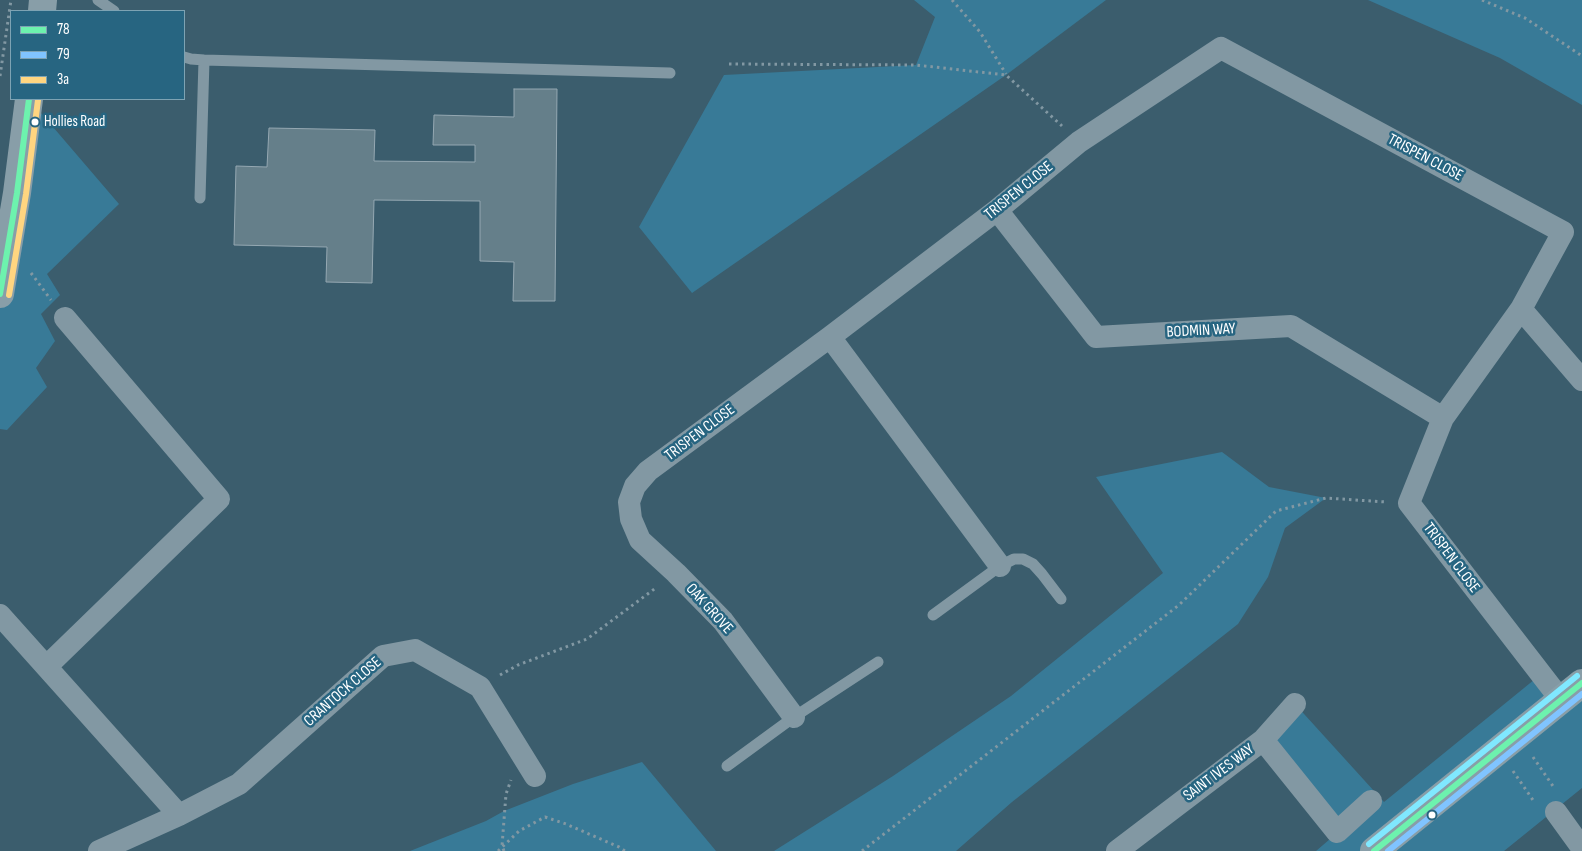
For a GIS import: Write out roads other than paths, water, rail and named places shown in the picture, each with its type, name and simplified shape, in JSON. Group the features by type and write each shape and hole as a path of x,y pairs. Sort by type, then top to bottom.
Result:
{"street":[{"name":"TRISPEN CLOSE","path":"629,502 635,486 648,471 830,337 997,210 1079,142 1221,48 1563,232 1521,309 1443,418 1409,503 1561,700"},
{"path":"0,294 8,192 29,100"},
{"name":"BODMIN WAY","path":"997,210 1096,337 1291,326 1443,418"},
{"path":"1521,309 1582,380"},
{"path":"47,666 219,498 65,318"},
{"path":"830,337 933,479 1000,566"},
{"name":"OAK GROVE","path":"629,502 631,520 640,540 676,573 723,621 794,718"},
{"path":"0,615 179,815"},
{"name":"CRANTOCK CLOSE","path":"99,851 179,815 239,784 382,656 415,650 480,687 535,776"},
{"path":"1374,851 1582,683"},
{"path":"1262,740 1295,704"},
{"name":"SAINT IVES WAY","path":"1117,851 1262,740 1337,832 1371,801"},
{"path":"1556,812 1582,848"}],"lane":[{"path":"98,0 113,10"},
{"path":"185,57 204,60 670,73"},
{"path":"200,198 204,60"},
{"path":"933,615 1000,566 1014,558 1023,559 1033,564 1061,599"},
{"path":"727,766 794,718 878,662"}],"place":[{"name":"Hollies Road","path":"35,122"}]}
